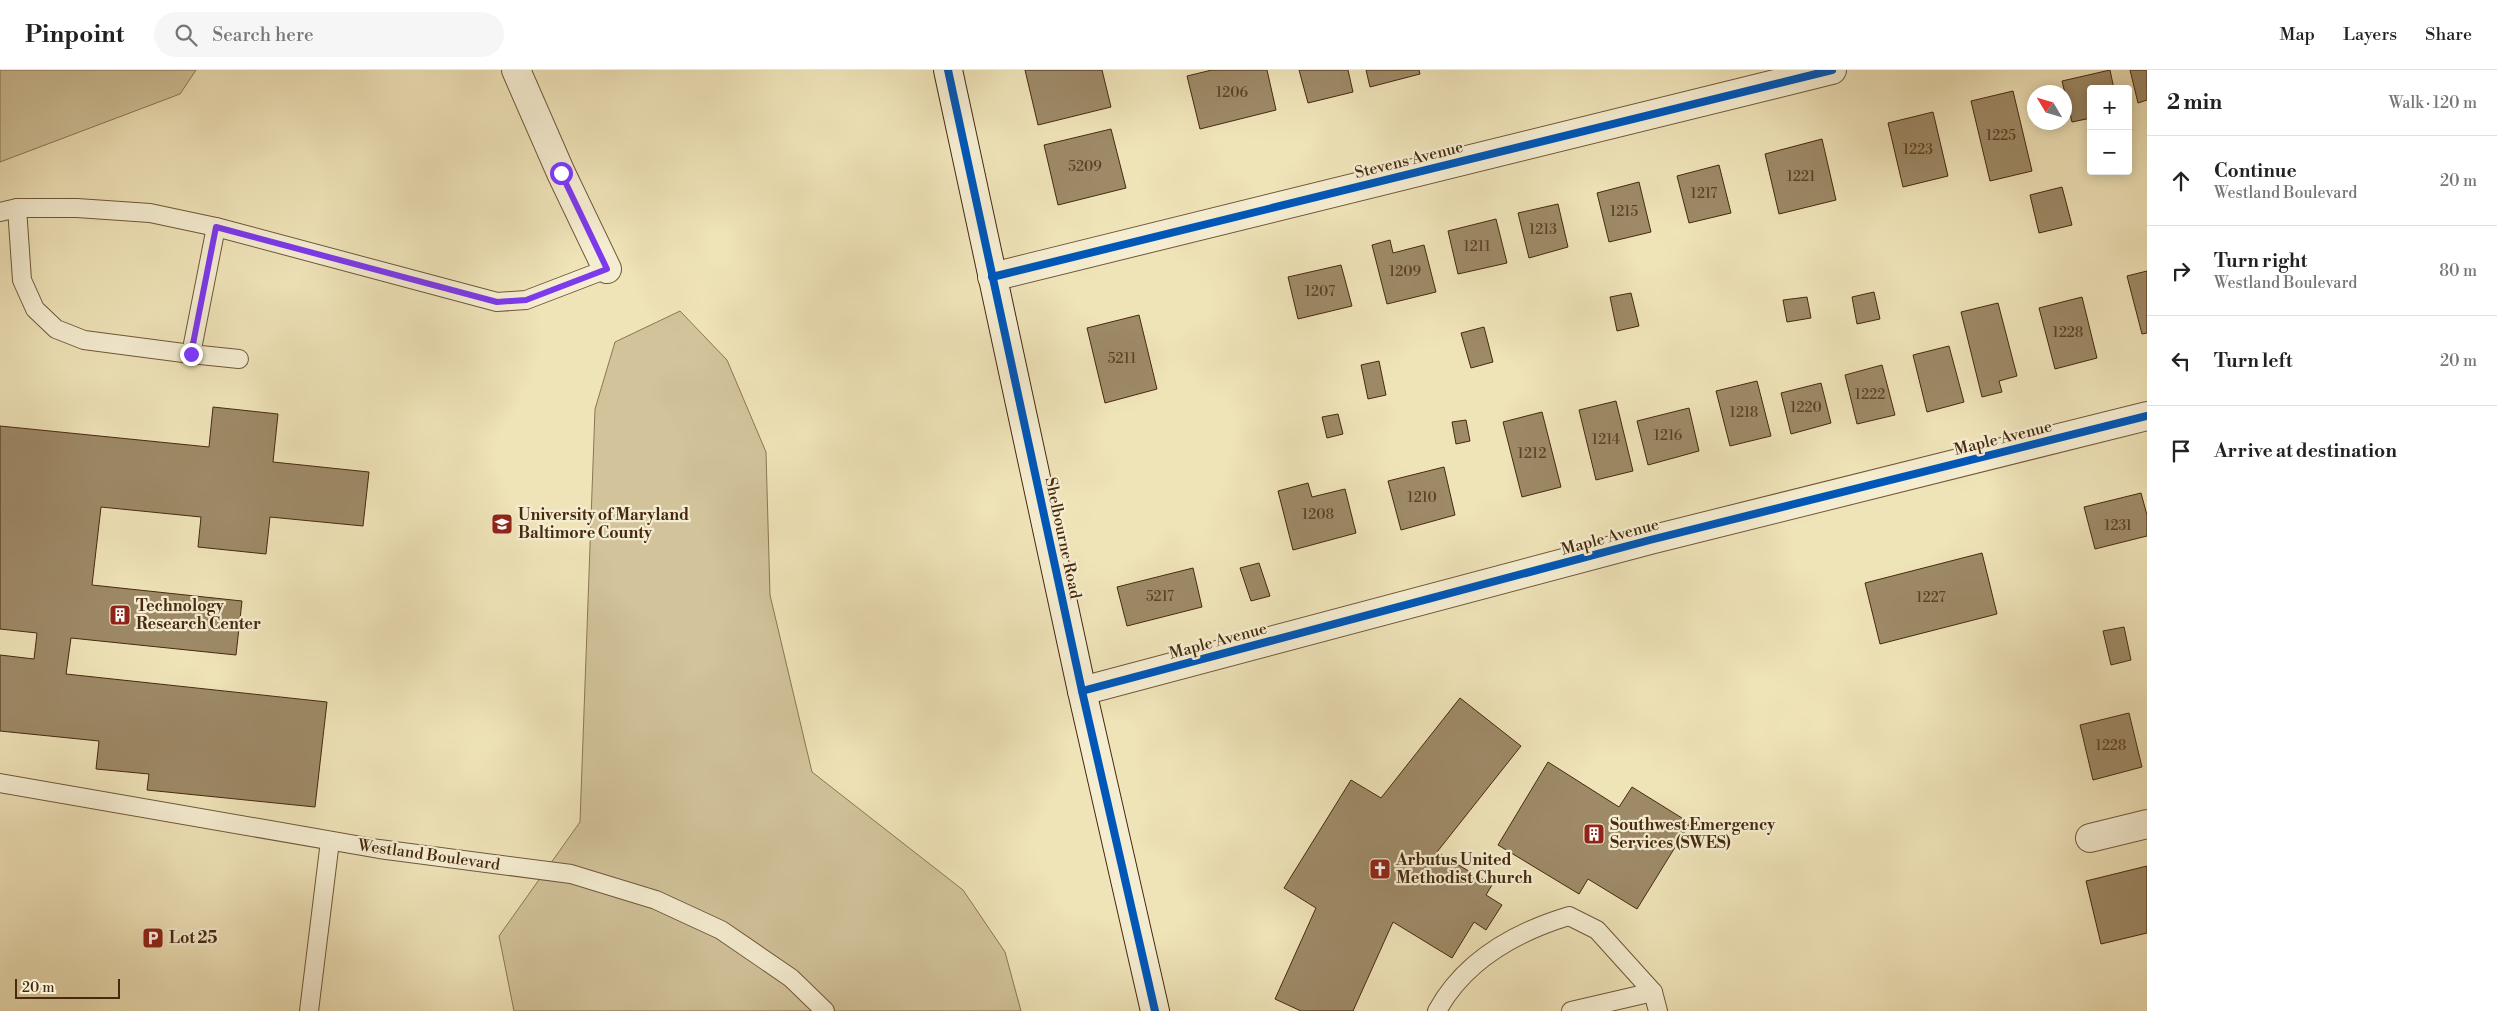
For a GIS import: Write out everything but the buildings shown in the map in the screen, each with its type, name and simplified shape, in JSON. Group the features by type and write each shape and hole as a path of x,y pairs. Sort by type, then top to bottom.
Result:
{"street":[{"path":"516,70 561,173 607,269"},
{"name":"Shelbourne Road","path":"948,70 1082,691 1155,1011"},
{"name":"Stevens Avenue","path":"992,278 1832,70"},
{"name":"Maple Avenue","path":"1082,691 1650,540 2147,416"},
{"path":"2090,838 2147,824"}],"lane":[{"path":"239,359 84,340 56,329 35,309 22,280 8,210 77,208 150,213 216,227 497,302 526,300 607,269"},
{"path":"191,354 216,227"},
{"name":"Westland Boulevard","path":"0,783 389,851 571,874 656,900 721,930 791,978 825,1011"},
{"path":"309,1011 330,841"},
{"path":"1437,1011 1445,996 1491,950 1536,926 1569,916 1596,930 1652,992 1658,1011"},
{"path":"1571,1011 1652,992"}],"shaded area":[{"path":"0,70 196,70 180,94 0,162"},
{"path":"680,311 727,360 766,452 770,595 812,772 963,890 1005,952 1021,1011 514,1011 499,936 580,822 595,409 615,342"}],"cycle path":[{"path":"948,70 1082,691 1155,1011"},
{"path":"992,277 1832,70"},
{"path":"1082,691 1650,540 2147,416"}],"place":[{"name":"University of Maryland Baltimore County","path":"502,524"},
{"name":"Technology Research Center","path":"120,615"},
{"name":"Southwest Emergency Services (SWES)","path":"1594,834"},
{"name":"Arbutus United Methodist Church","path":"1380,869"},
{"name":"Lot 25","path":"153,938"}],"route":[{"path":"191,354 216,227 497,302 526,300 607,269 561,173"}]}
